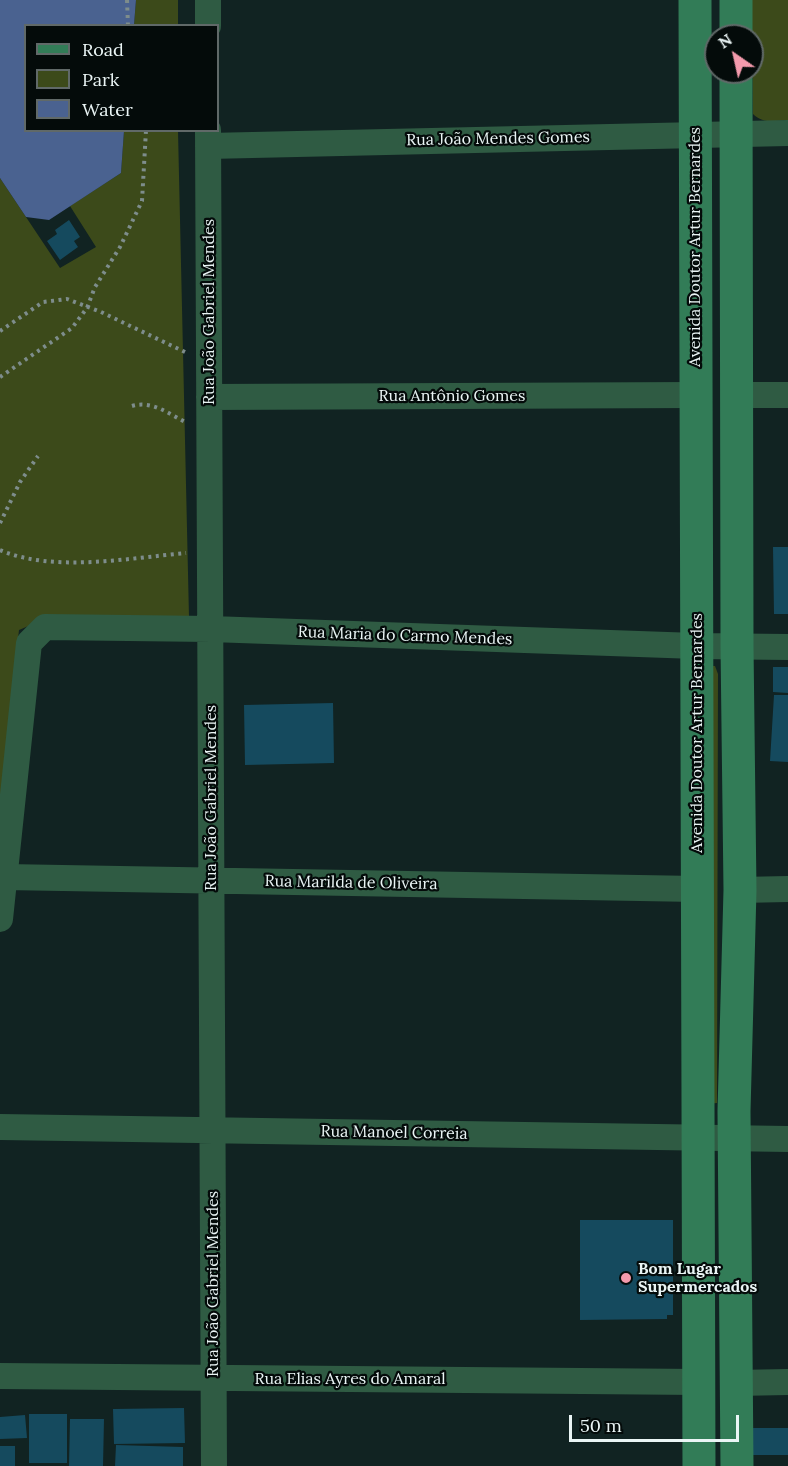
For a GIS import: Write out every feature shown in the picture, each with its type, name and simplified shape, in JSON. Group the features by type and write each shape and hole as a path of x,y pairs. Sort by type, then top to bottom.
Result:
{"main road":[{"name":"Avenida Doutor Artur Bernardes","path":"695,0 699,1466"},
{"path":"736,0 736,24"},
{"path":"736,84 740,890 734,1139 737,1466"}],"street":[{"path":"208,0 208,24"},
{"name":"Rua João Mendes Gomes","path":"208,138 788,133"},
{"name":"Rua João Gabriel Mendes","path":"208,138 214,1466"},
{"name":"Rua Antônio Gomes","path":"209,397 695,395"},
{"path":"737,395 788,395"},
{"name":"Rua Maria do Carmo Mendes","path":"5,877 29,643 45,627 211,629 696,646 788,647"},
{"path":"0,919 5,877"},
{"name":"Rua Marilda de Oliveira","path":"5,877 698,889"},
{"path":"740,890 788,889"},
{"name":"Rua Manoel Correia","path":"0,1127 788,1139"},
{"name":"Rua Elias Ayres do Amaral","path":"0,1376 699,1382"},
{"path":"736,1383 788,1382"}],"path":[{"path":"127,0 128,24"},
{"path":"0,377 72,328 87,308 142,201 146,132"},
{"path":"0,331 43,302 66,299 101,312 209,363"},
{"path":"132,406 141,403 154,406 210,434"},
{"path":"0,523 20,482 38,456"},
{"path":"0,550 26,560 68,562 210,551"}],"green space":[{"path":"136,0 178,0 178,24 134,24"},
{"path":"749,0 788,0 788,120 765,121 753,114 753,84 764,84 764,24 751,24"},
{"path":"124,132 178,132 189,617 52,616 19,630 0,803 0,178 60,268 96,247 70,206 121,173"},
{"path":"708,666 715,666 718,674 717,1103 706,1104"}],"water":[{"path":"0,0 136,0 134,24 24,24 24,132 124,132 121,173 49,220 26,217 0,178"}],"building":[{"path":"69,220 80,237 74,241 78,247 60,260 47,241 57,234 55,230"},
{"path":"773,547 788,547 788,614 774,614"},
{"path":"773,667 788,667 788,693 773,692"},
{"path":"774,695 788,695 788,762 770,761"},
{"path":"333,703 334,763 245,765 244,705"},
{"name":"Bom Lugar Supermercados","path":"580,1220 673,1220 673,1315 667,1315 667,1319 580,1320"},
{"path":"184,1408 185,1443 114,1444 113,1409"},
{"path":"29,1414 67,1414 67,1463 29,1463"},
{"path":"25,1415 27,1438 0,1439 0,1417"},
{"path":"70,1419 104,1419 103,1466 69,1466"},
{"path":"751,1428 788,1428 788,1455 751,1455"},
{"path":"116,1445 183,1447 183,1466 115,1466"},
{"path":"0,1446 15,1446 15,1466 0,1466"}],"place":[{"name":"Bom Lugar Supermercados","path":"626,1278"}]}
